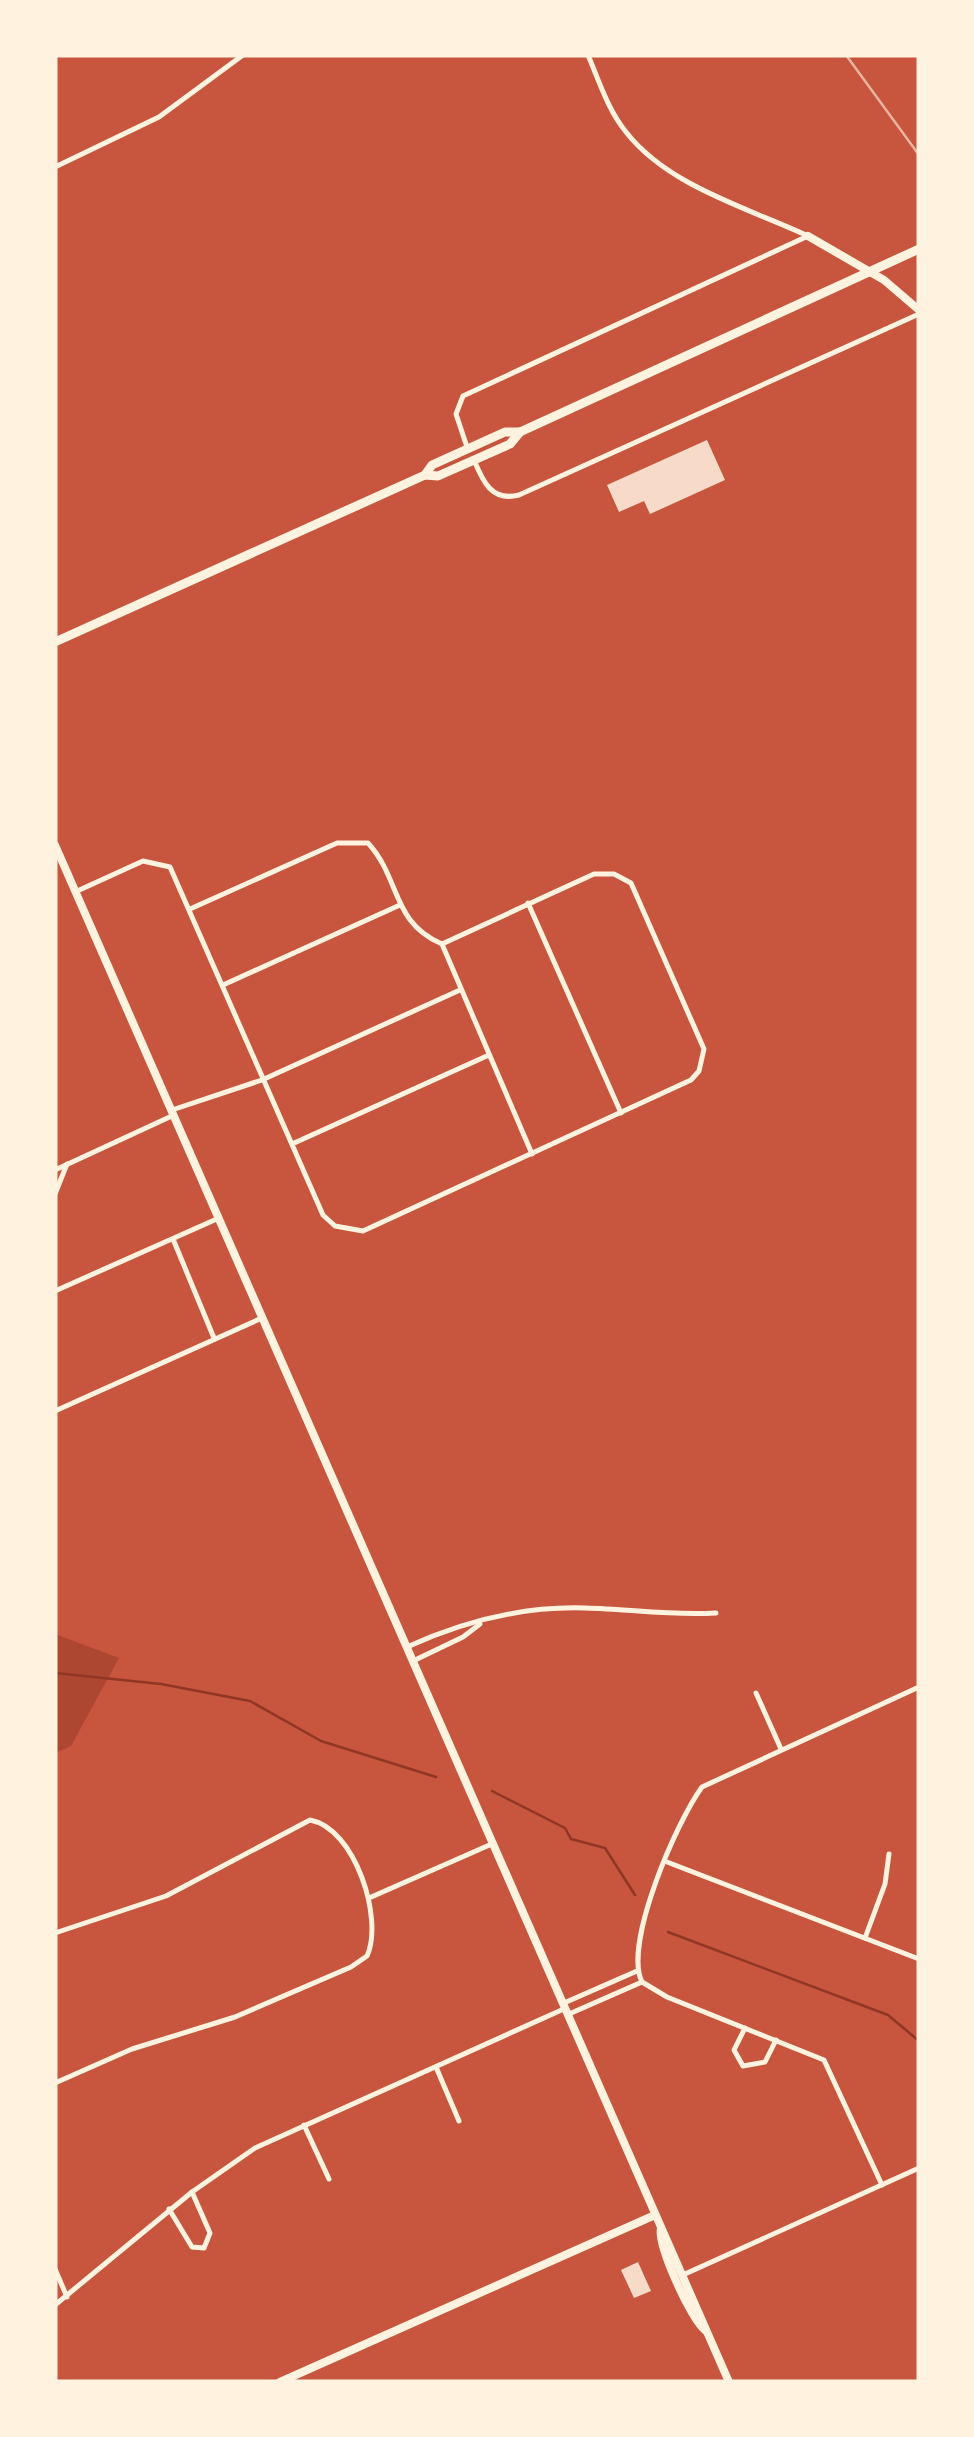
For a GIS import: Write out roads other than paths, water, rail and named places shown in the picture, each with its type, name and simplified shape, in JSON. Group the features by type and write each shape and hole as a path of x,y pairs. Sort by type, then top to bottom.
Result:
{"main road":[{"path":"808,236 855,260 919,312"},
{"path":"425,475 432,465 505,432 520,432 919,249"},
{"path":"55,642 425,475 438,476 510,444 520,432"},
{"path":"55,845 661,2228 685,2274 729,2382"},
{"path":"280,2382 655,2214"},
{"path":"661,2228 659,2237 677,2279 697,2324 706,2331"}],"street":[{"path":"55,167 159,117 243,55"},
{"path":"588,55 612,112 644,154 679,176 808,236"},
{"path":"468,449 457,420 464,396 808,236"},
{"path":"474,460 493,493 506,498 519,495 919,312"},
{"path":"189,909 352,840 368,843 380,856 411,926 442,944 532,1154"},
{"path":"75,892 143,862 170,867 323,1215 335,1226 363,1231 681,1085 699,1071 704,1048 631,883 614,874 594,874 442,944"},
{"path":"528,903 621,1113"},
{"path":"223,985 400,905"},
{"path":"55,1170 172,1112 262,1080 460,990"},
{"path":"292,1144 489,1056"},
{"path":"55,1194 67,1164"},
{"path":"55,1291 219,1218"},
{"path":"173,1239 215,1339"},
{"path":"55,1411 262,1318"},
{"path":"407,1647 456,1624 480,1624 530,1609 587,1608 650,1616 716,1613"},
{"path":"413,1660 480,1624"},
{"path":"882,2185 829,2067 818,2055 667,1997 642,1982 635,1954 667,1862 702,1787 919,1687"},
{"path":"756,1693 782,1750"},
{"path":"55,1934 166,1896 310,1820 321,1822 343,1842 369,1898 373,1943 366,1956 352,1967 235,2018 132,2049 55,2084"},
{"path":"369,1898 494,1843"},
{"path":"865,1938 885,1884 889,1854"},
{"path":"667,1862 919,1959"},
{"path":"55,2305 170,2209 255,2148 566,2008 636,1970"},
{"path":"566,2008 642,1982"},
{"path":"746,2028 734,2050 743,2066 765,2062 776,2040"},
{"path":"436,2066 458,2120"},
{"path":"304,2124 329,2179"},
{"path":"685,2274 919,2168"},
{"path":"170,2209 192,2247 204,2248 210,2233 192,2192"},
{"path":"55,2270 67,2297"}],"waterway":[{"path":"55,1673 161,1684 250,1701 321,1741 436,1777"},
{"path":"492,1791 565,1828 571,1839 605,1848 635,1895"},
{"path":"668,1932 888,2015 919,2041"}],"railway":[{"path":"846,55 919,155"}]}
